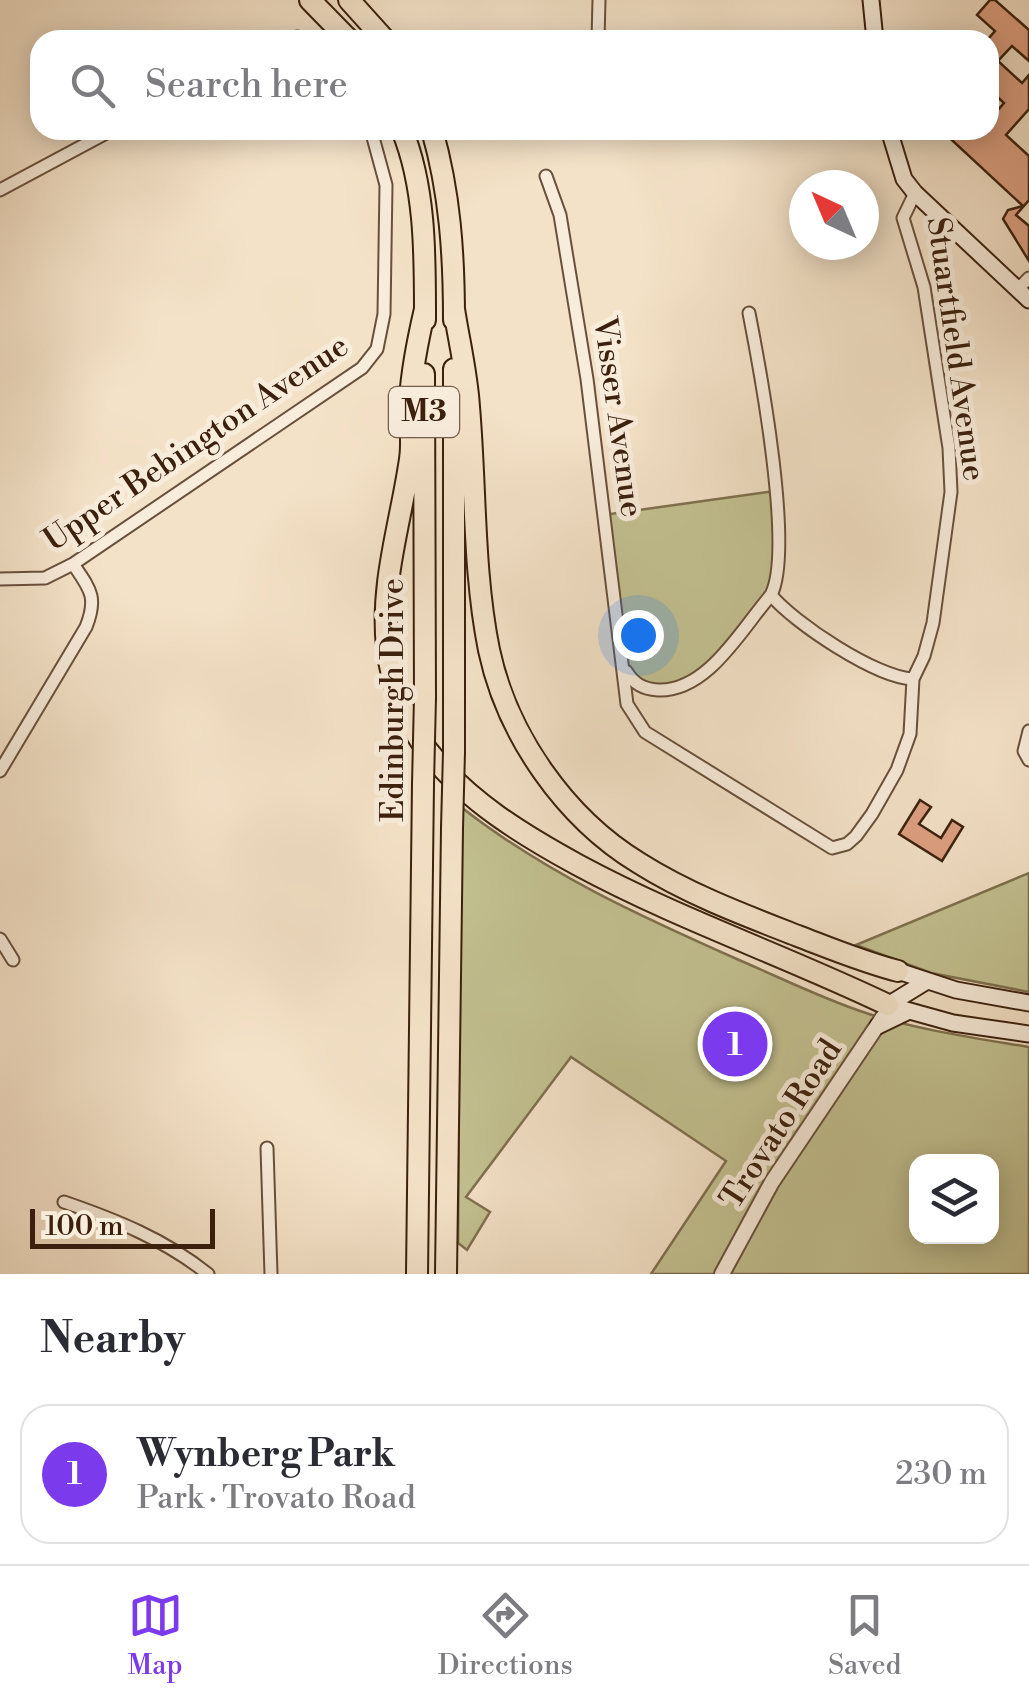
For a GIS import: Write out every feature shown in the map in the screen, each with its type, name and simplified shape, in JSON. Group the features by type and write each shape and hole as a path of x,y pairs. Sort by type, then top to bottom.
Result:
{"highway":[{"path":"310,0 339,30"},
{"path":"349,0 376,30"},
{"name":"Edinburgh Drive","path":"405,140 417,184 425,309 425,697 417,1274"},
{"name":"Edinburgh Drive","path":"435,140 446,179 452,226 454,309 454,752 446,1274"},
{"path":"425,309 414,360 410,456 388,580 385,623 387,650 400,703 426,749 481,803 541,844 702,926 898,1008"},
{"path":"454,309 469,401 480,574 490,653 509,712 543,771 588,823 635,861 670,882 848,958 898,971"},
{"path":"848,958 878,978 898,1008"}],"main road":[{"path":"871,0 874,30"},
{"path":"892,140 904,179 915,193 1025,289"},
{"path":"898,971 956,990 1029,1003"},
{"path":"878,1026 927,981"},
{"path":"898,1008 954,1023 1029,1034"}],"street":[{"path":"598,30 600,0"},
{"path":"0,190 93,140"},
{"name":"Upper Bebington Avenue","path":"0,579 45,578 72,564 362,368 374,356 384,314 386,185 374,140"},
{"name":"Visser Avenue","path":"546,176 560,215 587,378 624,667"},
{"name":"Stuartfield Avenue","path":"645,732 821,844 839,847 856,836 897,770 910,734 913,678 933,623 951,492 945,420 924,288 903,218 915,193"},
{"path":"624,667 631,679 646,688 672,689 698,677 771,596 778,571 775,486 749,313"},
{"path":"0,772 93,609 91,594 72,564"},
{"path":"771,596 789,615 871,666 887,675 913,678"},
{"path":"624,667 627,704 645,732"},
{"path":"645,732 638,717 638,705 646,688"},
{"path":"1029,730 1024,744 1029,760"},
{"path":"0,938 13,960"},
{"name":"Trovato Road","path":"722,1274 755,1209 790,1153 878,1026"},
{"path":"266,1148 272,1274"},
{"path":"64,1202 113,1219 178,1250 208,1274"}],"shaded area":[{"path":"775,491 780,576 713,663 672,688 641,686 624,666 603,515"},
{"path":"461,807 526,853 595,892 818,995 906,1024 1029,1047 1029,1274 651,1274 726,1161 571,1057 466,1197 490,1212 467,1250 458,1243"},
{"path":"1029,873 1029,992 931,973 856,945"}],"building":[{"path":"990,0 995,0 1029,30 1029,61 1012,46 999,60 999,30 977,15"},
{"path":"999,62 1022,83 1029,75 1029,109 1006,135 1029,156 1029,200 1016,215 1029,226 1029,261 1003,219 1008,210 1023,206 952,140 999,140 999,109 1004,103 999,98"},
{"path":"920,800 931,807 919,824 941,838 952,820 963,827 942,861 899,834"}],"place":[{"name":"Wynberg Park","path":"735,1044"}]}
